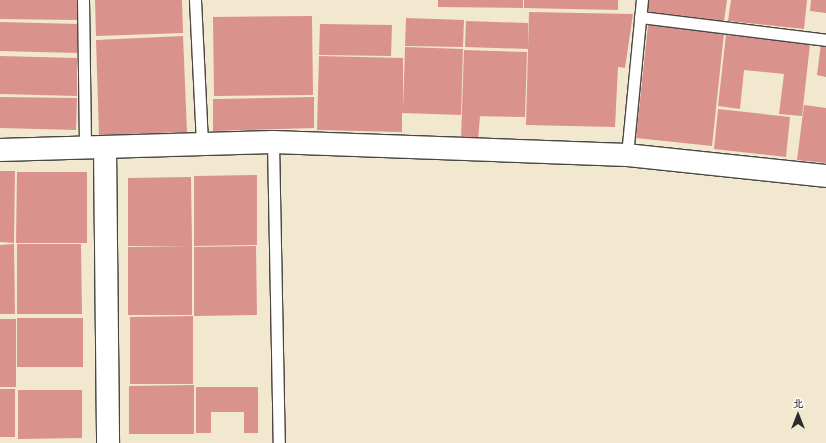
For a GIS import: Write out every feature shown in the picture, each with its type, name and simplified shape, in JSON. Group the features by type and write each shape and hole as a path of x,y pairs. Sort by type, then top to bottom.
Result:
{"street":[{"path":"0,150 273,142 627,155 826,176"},
{"path":"95,148 108,443"}],"lane":[{"path":"83,0 95,148"},
{"path":"196,0 202,143"},
{"path":"627,155 642,0"},
{"path":"640,16 826,40"},
{"path":"273,142 279,443"}],"building":[{"path":"0,0 79,0 79,20 0,19"},
{"path":"95,0 182,0 183,33 96,36"},
{"path":"438,0 523,0 523,8 438,7"},
{"path":"524,0 618,0 618,10 524,8"},
{"path":"645,0 727,0 724,21 644,11"},
{"path":"731,0 807,0 804,29 728,21"},
{"path":"811,0 826,0 826,13 810,11"},
{"path":"529,12 633,14 625,68 618,67 615,127 526,125"},
{"path":"312,16 313,95 214,96 213,17"},
{"path":"406,18 464,20 463,47 405,46"},
{"path":"466,21 528,23 528,49 465,47"},
{"path":"0,22 78,24 77,53 0,51"},
{"path":"320,24 392,25 391,56 319,55"},
{"path":"648,25 724,33 712,146 636,138"},
{"path":"726,35 810,44 802,116 779,114 784,74 744,70 740,109 718,106"},
{"path":"183,36 187,132 99,135 96,40"},
{"path":"821,43 826,44 826,77 817,75"},
{"path":"405,47 463,49 461,115 402,113 402,132 317,130 319,56 403,58 403,109"},
{"path":"464,50 527,52 525,117 480,116 478,140 461,139"},
{"path":"0,56 77,58 77,96 0,94"},
{"path":"0,97 77,98 76,130 0,128"},
{"path":"314,97 314,128 213,131 213,99"},
{"path":"804,105 826,108 826,163 797,160"},
{"path":"718,109 790,117 786,157 714,149"},
{"path":"0,171 15,171 14,243 0,242"},
{"path":"17,172 87,172 87,243 16,243"},
{"path":"257,175 257,245 194,246 194,176"},
{"path":"191,177 192,246 128,246 128,178"},
{"path":"14,244 15,314 0,314 0,245"},
{"path":"17,244 81,244 82,314 17,314"},
{"path":"192,246 192,315 128,315 128,247"},
{"path":"256,246 257,315 194,316 194,247"},
{"path":"193,316 193,384 130,384 130,317"},
{"path":"17,318 83,318 83,367 17,367"},
{"path":"0,319 16,319 16,387 0,387"},
{"path":"194,385 194,434 129,434 129,386"},
{"path":"196,387 258,387 258,433 244,433 244,412 211,412 211,433 196,433"},
{"path":"0,389 15,389 15,437 0,437"},
{"path":"18,390 82,390 82,438 18,439"}]}
